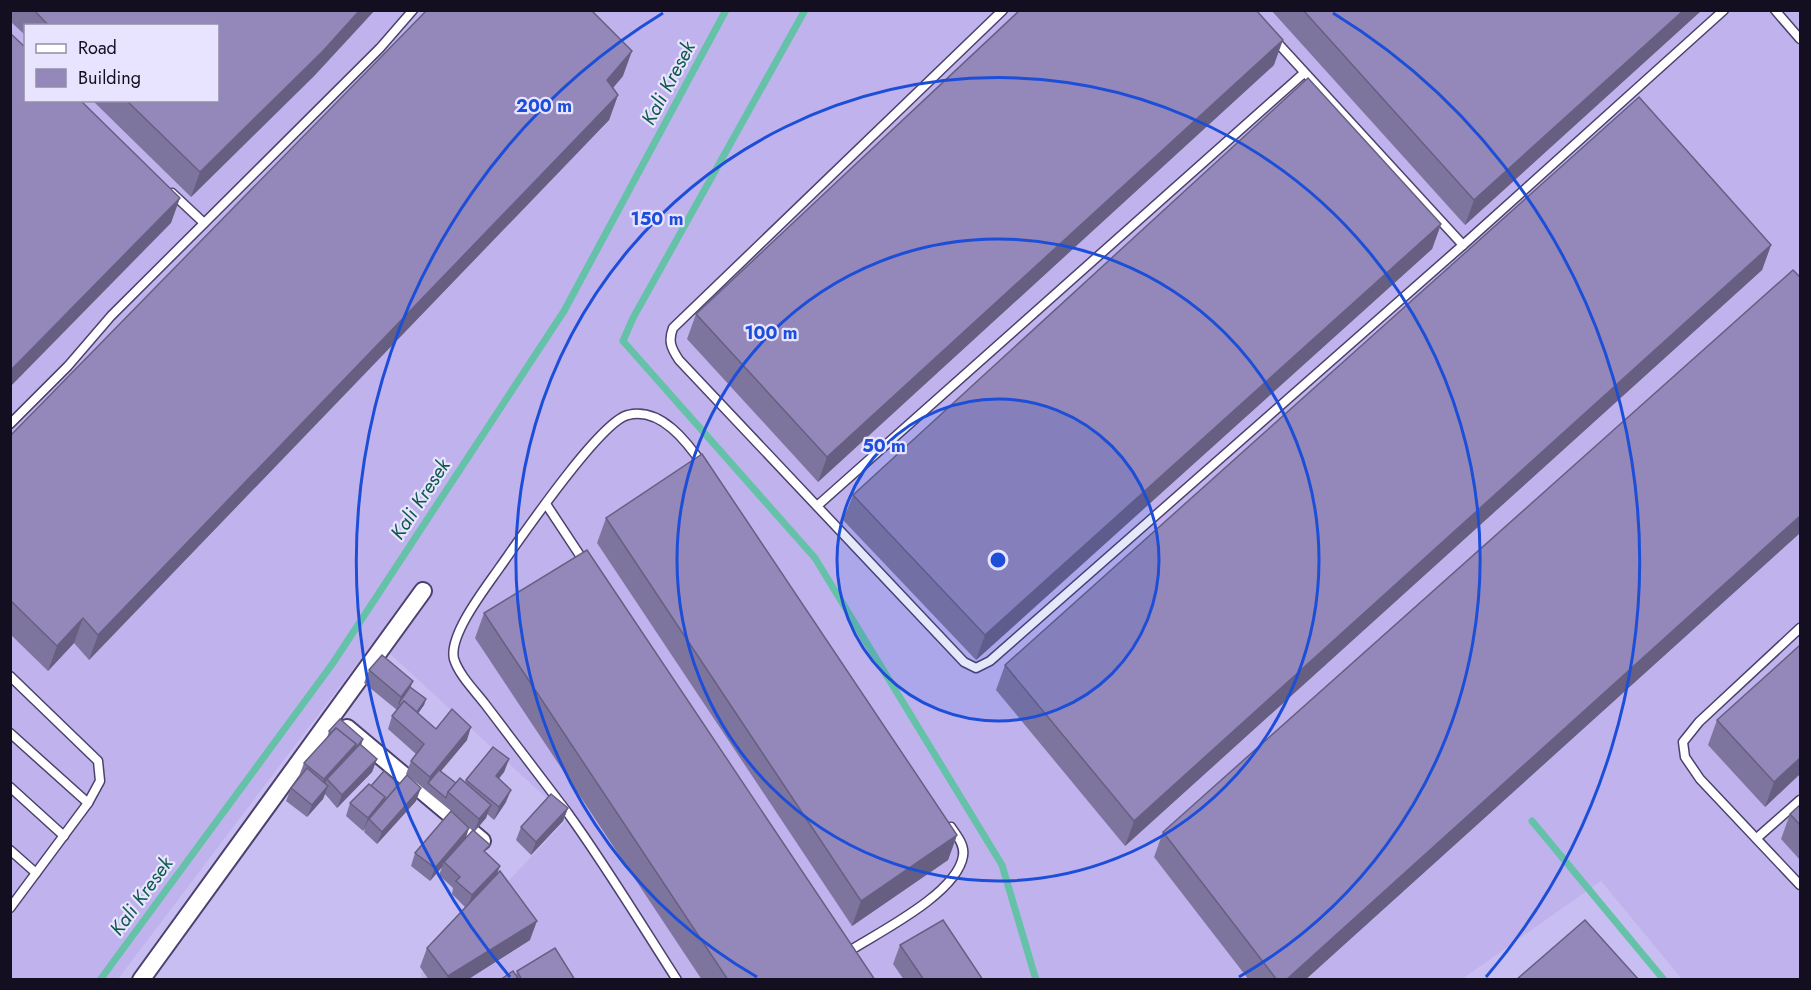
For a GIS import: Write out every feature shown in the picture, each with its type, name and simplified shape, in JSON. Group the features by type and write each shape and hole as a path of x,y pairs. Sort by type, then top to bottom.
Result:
{"street":[{"path":"141,980 423,591"},
{"path":"332,716 482,842"}],"lane":[{"path":"10,424 68,366 111,316 380,48 413,10"},
{"path":"1003,10 674,328 670,336 670,343 679,360 964,662 976,668 990,662 1463,245 1724,10"},
{"path":"1775,10 1800,39"},
{"path":"1268,34 1463,245"},
{"path":"817,506 1304,73"},
{"path":"162,182 204,223"},
{"path":"677,980 568,814 474,689 454,657 455,644 475,602 546,504 610,425 627,415 645,416 667,425 686,441 706,470"},
{"path":"546,504 591,572"},
{"path":"1800,628 1699,722 1683,741 1685,757 1700,779 1758,837 1800,885"},
{"path":"10,676 98,761 100,781 88,803 10,908"},
{"path":"10,733 88,803"},
{"path":"10,788 64,836"},
{"path":"1758,837 1800,800"},
{"path":"846,954 934,896 951,881 964,854 962,843 942,814"},
{"path":"10,850 36,873"},
{"path":"840,944 852,962"}],"shaded area":[{"path":"10,11 1800,11 1800,979 1682,979 1601,881 1462,979 421,979 421,973 568,818 375,640 118,979 11,979"}],"building":[{"path":"34,10 360,10 323,51 200,172 128,102 219,102 219,24 47,24"},
{"path":"427,10 591,10 632,51 607,80 618,95 98,635 83,618 57,646 10,600 10,436"},
{"path":"1020,10 1256,10 1283,40 827,457 696,314"},
{"path":"1303,10 1684,10 1474,200"},
{"path":"10,33 24,46 24,102 82,102 180,198 10,371"},
{"path":"1308,78 1441,224 985,635 853,495"},
{"path":"1639,97 1771,245 1134,821 1005,665"},
{"path":"1793,270 1800,277 1800,516 1286,980 1277,980 1163,832"},
{"path":"702,454 957,835 861,901 606,518"},
{"path":"587,550 875,980 728,980 484,613"},
{"path":"1799,646 1800,758 1774,782 1717,720"},
{"path":"382,655 413,681 401,697 369,670"},
{"path":"410,687 426,699 417,712 404,701 401,705 399,703"},
{"path":"404,701 436,729 452,709 471,727 430,777 411,761 424,744 392,716"},
{"path":"340,719 363,739 354,750 356,744 336,728 331,733 329,731"},
{"path":"336,728 356,744 324,779 304,763"},
{"path":"360,744 377,759 342,795 327,779"},
{"path":"493,747 509,759 496,776 511,790 499,807 466,780"},
{"path":"307,768 328,786 312,805 291,788"},
{"path":"439,770 456,783 446,798 428,783"},
{"path":"384,771 399,784 383,803 385,797 371,786"},
{"path":"407,775 421,788 382,832 369,819"},
{"path":"460,778 491,805 479,819 448,792"},
{"path":"369,784 385,797 368,818 350,803"},
{"path":"551,794 568,808 536,842 521,827"},
{"path":"1800,805 1800,825 1790,814"},
{"path":"451,811 469,828 435,868 415,853"},
{"path":"473,830 490,845 484,851 500,866 472,895 456,881 460,877 444,862"},
{"path":"500,871 537,921 448,976 427,948"},
{"path":"943,920 983,980 924,980 900,945"},
{"path":"1585,920 1639,980 1516,980"},
{"path":"555,948 575,980 522,980 517,971"},
{"path":"513,971 519,980 500,980"}],"waterway":[{"name":"Kali Kresek","path":"100,980 333,663 564,311 726,10"},
{"path":"805,10 633,318 623,341 815,558 1002,865 1036,980"},
{"path":"1532,821 1664,980"}]}
